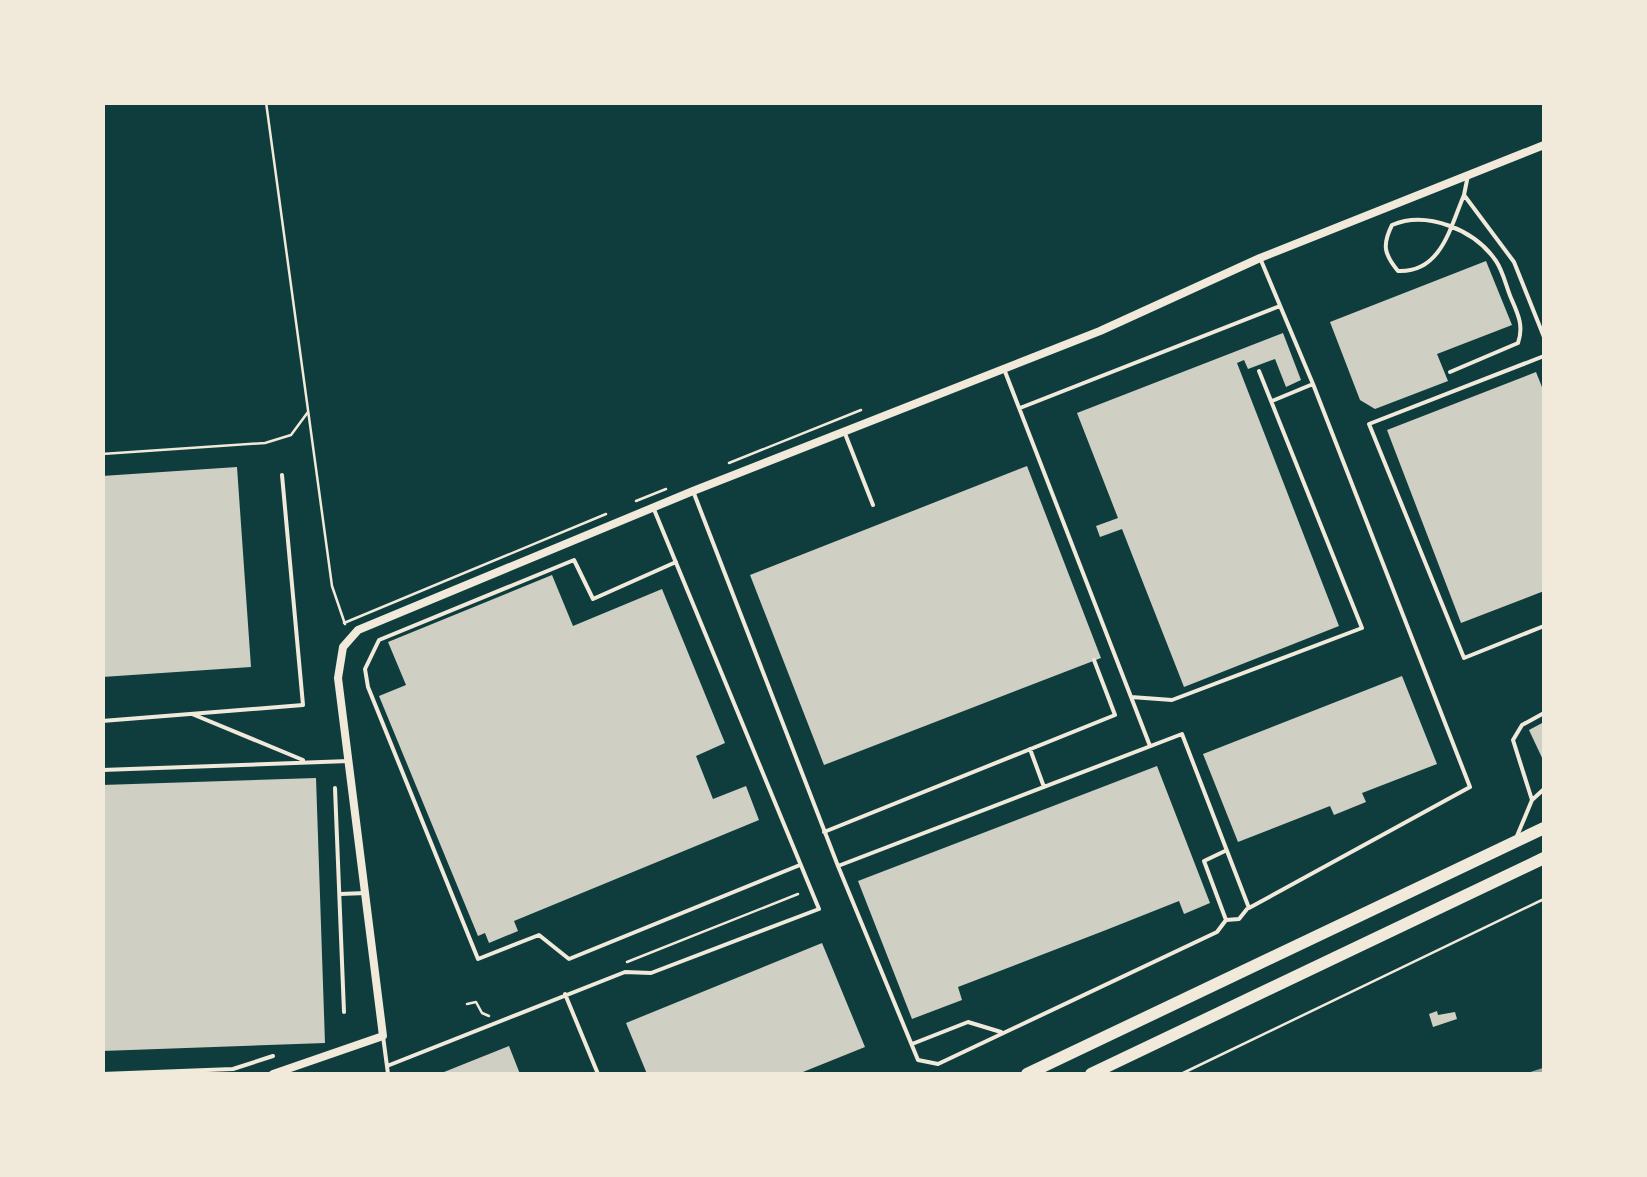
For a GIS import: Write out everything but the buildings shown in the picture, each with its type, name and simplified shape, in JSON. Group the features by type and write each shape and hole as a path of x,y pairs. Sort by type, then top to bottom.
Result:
{"highway":[{"path":"1026,1074 1544,828"},
{"path":"1090,1074 1544,858"}],"street":[{"path":"273,1074 383,1036 338,678 338,660 350,636 653,507 1004,369 1260,258 1544,145"}],"lane":[{"path":"1450,372 1518,343 1522,330 1495,260 1452,225 1418,219 1392,224 1385,239 1385,255 1398,270 1414,271 1429,265 1452,225 1468,175"},
{"path":"1464,195 1514,262 1544,337"},
{"path":"693,491 824,832 918,1060 938,1064 1217,932 1226,920 1239,919 1248,908 1470,787 1260,258"},
{"path":"1020,408 1280,306"},
{"path":"1544,356 1369,424 1464,658 1544,626"},
{"path":"1004,369 1150,746"},
{"path":"1130,697 1172,700 1362,628 1260,371"},
{"path":"1271,401 1313,384"},
{"path":"844,431 872,505"},
{"path":"102,720 304,705 282,475"},
{"path":"387,1066 627,971 651,972 819,909 653,507"},
{"path":"676,562 592,600 574,560 379,640 365,669 368,687 478,960 538,935 569,959 800,864"},
{"path":"824,832 1116,715 1094,660"},
{"path":"1532,800 1514,740 1522,724 1544,713"},
{"path":"191,714 308,762"},
{"path":"838,866 1182,734 1248,908"},
{"path":"1030,750 1044,787"},
{"path":"102,770 350,762"},
{"path":"335,788 344,1012"},
{"path":"1514,842 1532,800 1544,790"},
{"path":"1226,920 1204,862 1227,850"},
{"path":"339,894 366,893"},
{"path":"566,994 598,1074"},
{"path":"912,1044 968,1022 1004,1033"},
{"path":"383,1036 388,1074"},
{"path":"102,1074 233,1070 273,1056"}],"path":[{"path":"266,102 332,586 350,636"},
{"path":"717,468 861,410"},
{"path":"102,454 265,443 291,435 308,411"},
{"path":"629,504 674,486"},
{"path":"344,623 612,511"},
{"path":"614,966 798,894"},
{"path":"1181,1074 1544,898"},
{"path":"467,1004 476,1002 489,1016"}],"railway":[{"path":"1532,1074 1544,1070"}]}
